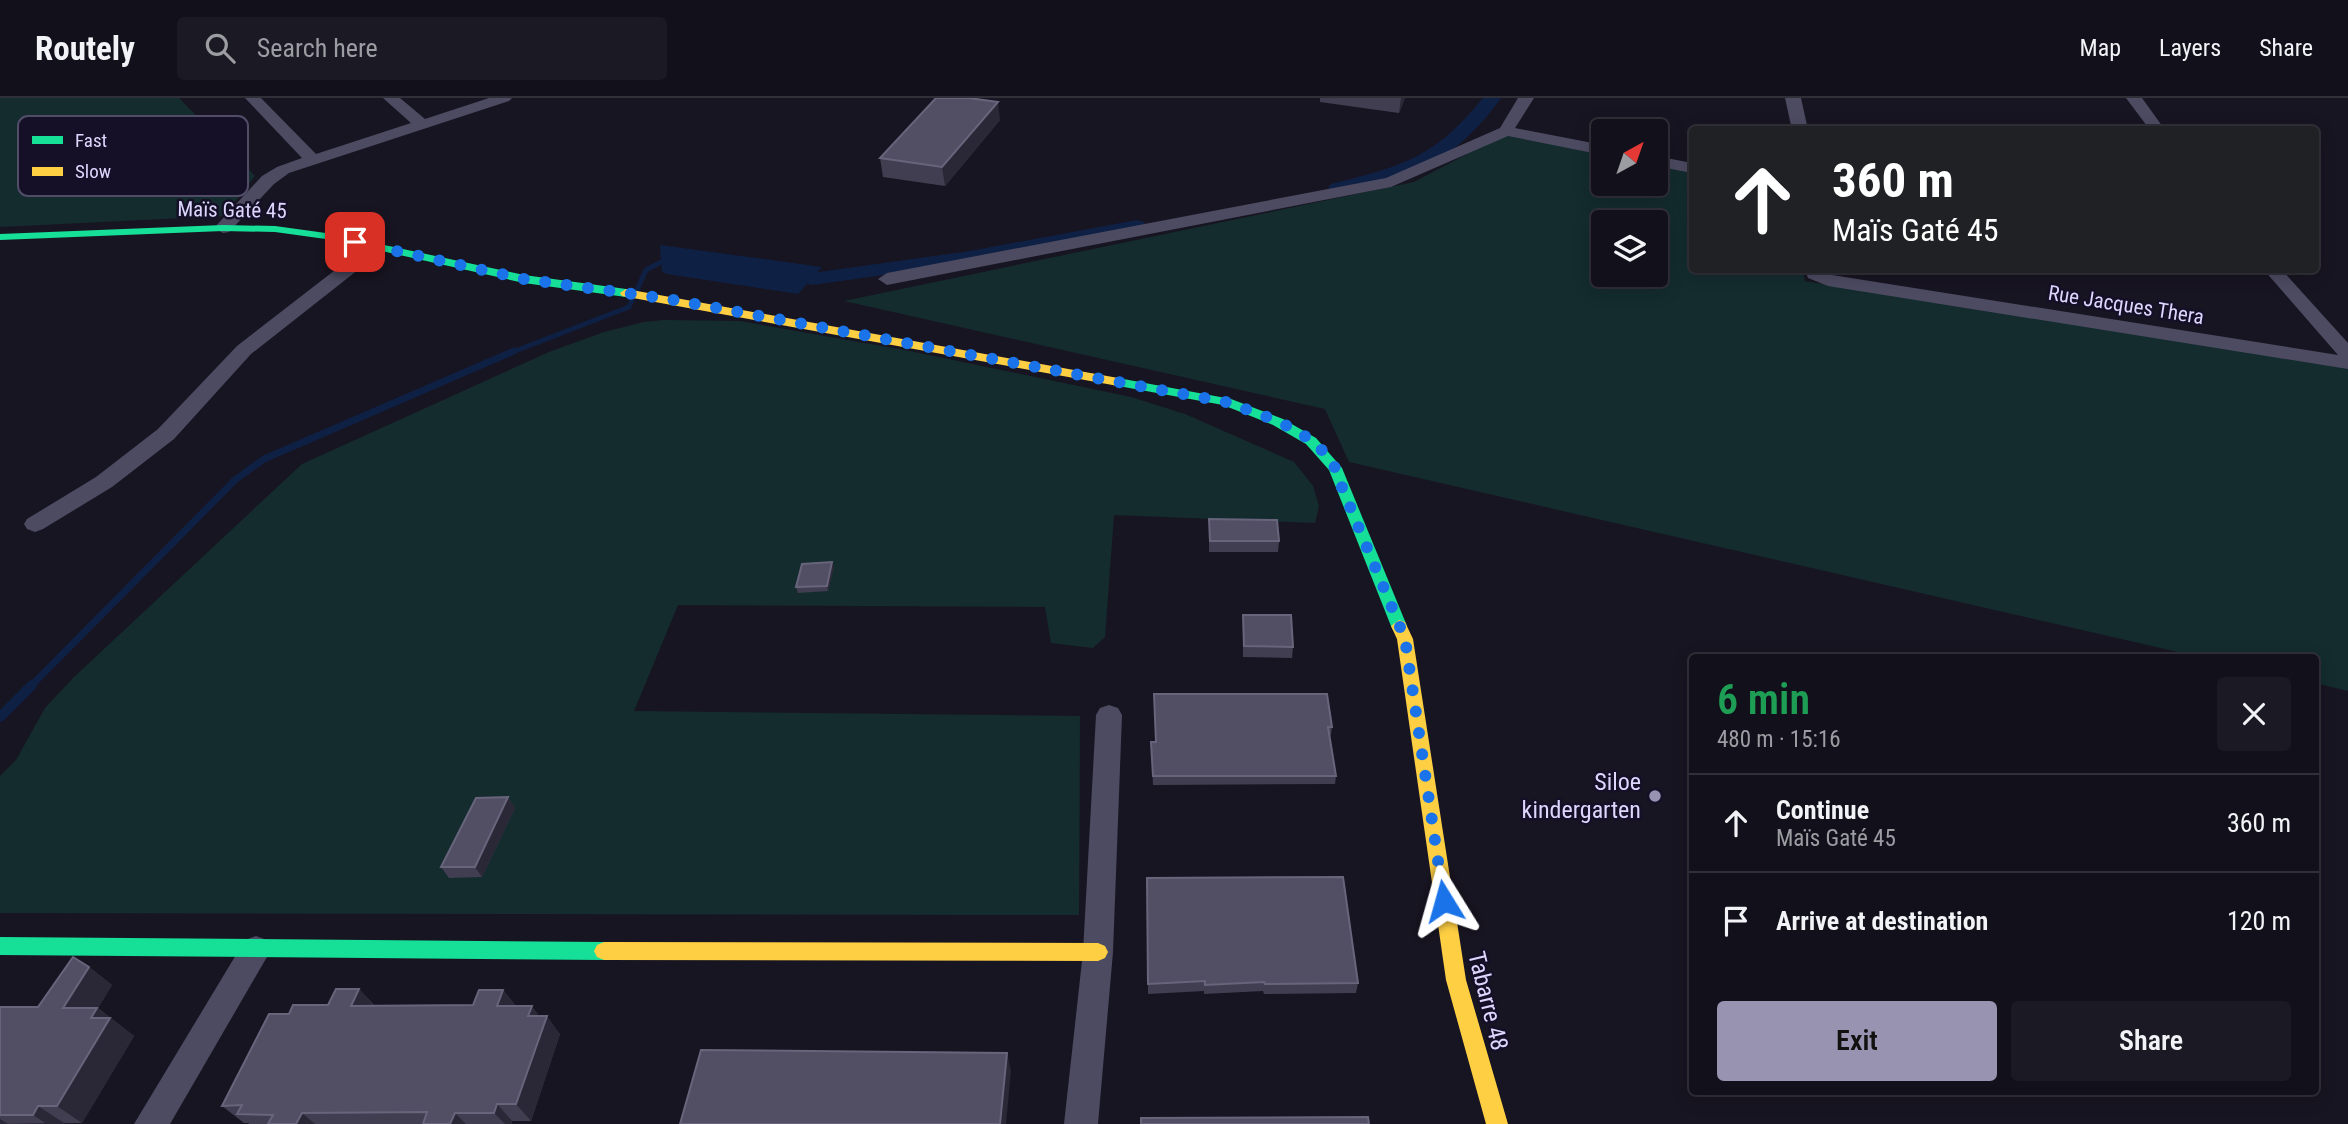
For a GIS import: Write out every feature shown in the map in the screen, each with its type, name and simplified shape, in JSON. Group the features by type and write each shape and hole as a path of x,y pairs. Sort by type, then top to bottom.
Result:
{"street":[{"path":"253,98 313,160"},
{"path":"391,98 423,125"},
{"path":"223,228 268,180 283,170 504,98"},
{"path":"887,279 1391,182 1506,131 1526,98"},
{"path":"1793,98 1799,126"},
{"path":"2134,98 2155,126"},
{"path":"1506,131 1591,148"},
{"path":"1668,163 1689,166"},
{"name":"Maïs Gaté 45","path":"0,237 223,228 275,229 333,237 524,279 668,299"},
{"path":"35,524 104,482 166,434 244,350 376,247"},
{"name":"Rue Jacques Thera","path":"1816,273 1828,280 2348,363"},
{"path":"2276,273 2348,355"},
{"name":"Tabarre 48","path":"668,299 1226,402 1276,421 1312,442 1338,471 1341,485 1405,639 1456,980 1497,1124"},
{"path":"1081,1124 1098,952 1109,715"},
{"path":"0,946 256,950 1098,952"},
{"path":"151,1124 256,950"}],"green space":[{"path":"0,98 179,98 197,116 18,116 18,196 240,196 224,216 0,227"},
{"path":"1503,135 1591,152 1591,196 1668,196 1668,166 1689,170 1689,273 1804,273 1805,281 2348,368 2348,691 2319,684 2319,654 2187,654 1349,462 1325,409 844,301 1414,182"},
{"path":"248,169 255,176 248,185"},
{"path":"663,320 740,321 910,351 1131,397 1185,414 1294,462 1313,486 1319,506 1315,523 1114,515 1105,637 1093,648 1051,643 1045,607 678,605 634,711 1080,716 1079,915 0,913 0,776 16,760 45,708 73,678 302,464 549,352 604,332"}],"water":[{"path":"660,245 822,267 798,294 667,274 662,272"}],"building":[{"path":"936,98 969,98 998,102 942,167 880,158"},
{"path":"1209,519 1277,520 1279,541 1210,541"},
{"path":"832,562 827,586 796,587 802,564"},
{"path":"1243,615 1291,615 1293,647 1244,646"},
{"path":"1154,694 1327,694 1332,727 1328,727 1336,776 1153,776 1151,742 1156,742"},
{"path":"508,797 475,867 441,867 476,798"},
{"path":"1343,877 1358,983 1264,982 1205,985 1205,981 1148,984 1147,878"},
{"path":"73,957 89,967 63,1008 97,1008 91,1018 110,1018 57,1106 38,1106 33,1115 0,1115 0,1007 38,1007"},
{"path":"336,989 359,989 351,1006 473,1005 479,990 503,990 497,1006 532,1006 528,1016 547,1016 516,1104 497,1104 494,1113 455,1113 450,1124 423,1124 427,1112 302,1113 296,1124 268,1124 273,1115 237,1114 242,1105 222,1106 269,1014 289,1014 293,1005 328,1005"},
{"path":"701,1050 1007,1053 1000,1124 680,1124"},
{"path":"1368,1117 1369,1124 1141,1124 1141,1118"}],"waterway":[{"path":"1338,188 1388,176 1434,156 1461,135 1492,98"},
{"path":"812,279 970,257 1137,226"},
{"path":"510,353 629,307 646,270 661,262"},
{"path":"30,687 235,480 264,459 514,351"},
{"path":"0,717 30,687"}],"traffic: fast":[{"path":"0,237 223,228 275,229 333,237 524,279 626,293"},
{"path":"1118,382 1226,402 1278,422 1311,441 1335,468 1399,626"},
{"path":"0,946 604,951"}],"traffic: slow":[{"path":"626,293 1118,382"},
{"path":"1399,626 1405,639 1456,980 1497,1124"},
{"path":"604,951 1098,952"}],"place":[{"name":"Siloe kindergarten","path":"1655,796"}],"route":[{"path":"355,242 524,279 668,299 1226,402 1276,421 1312,442 1338,471 1341,485 1405,639 1444,901"}]}
